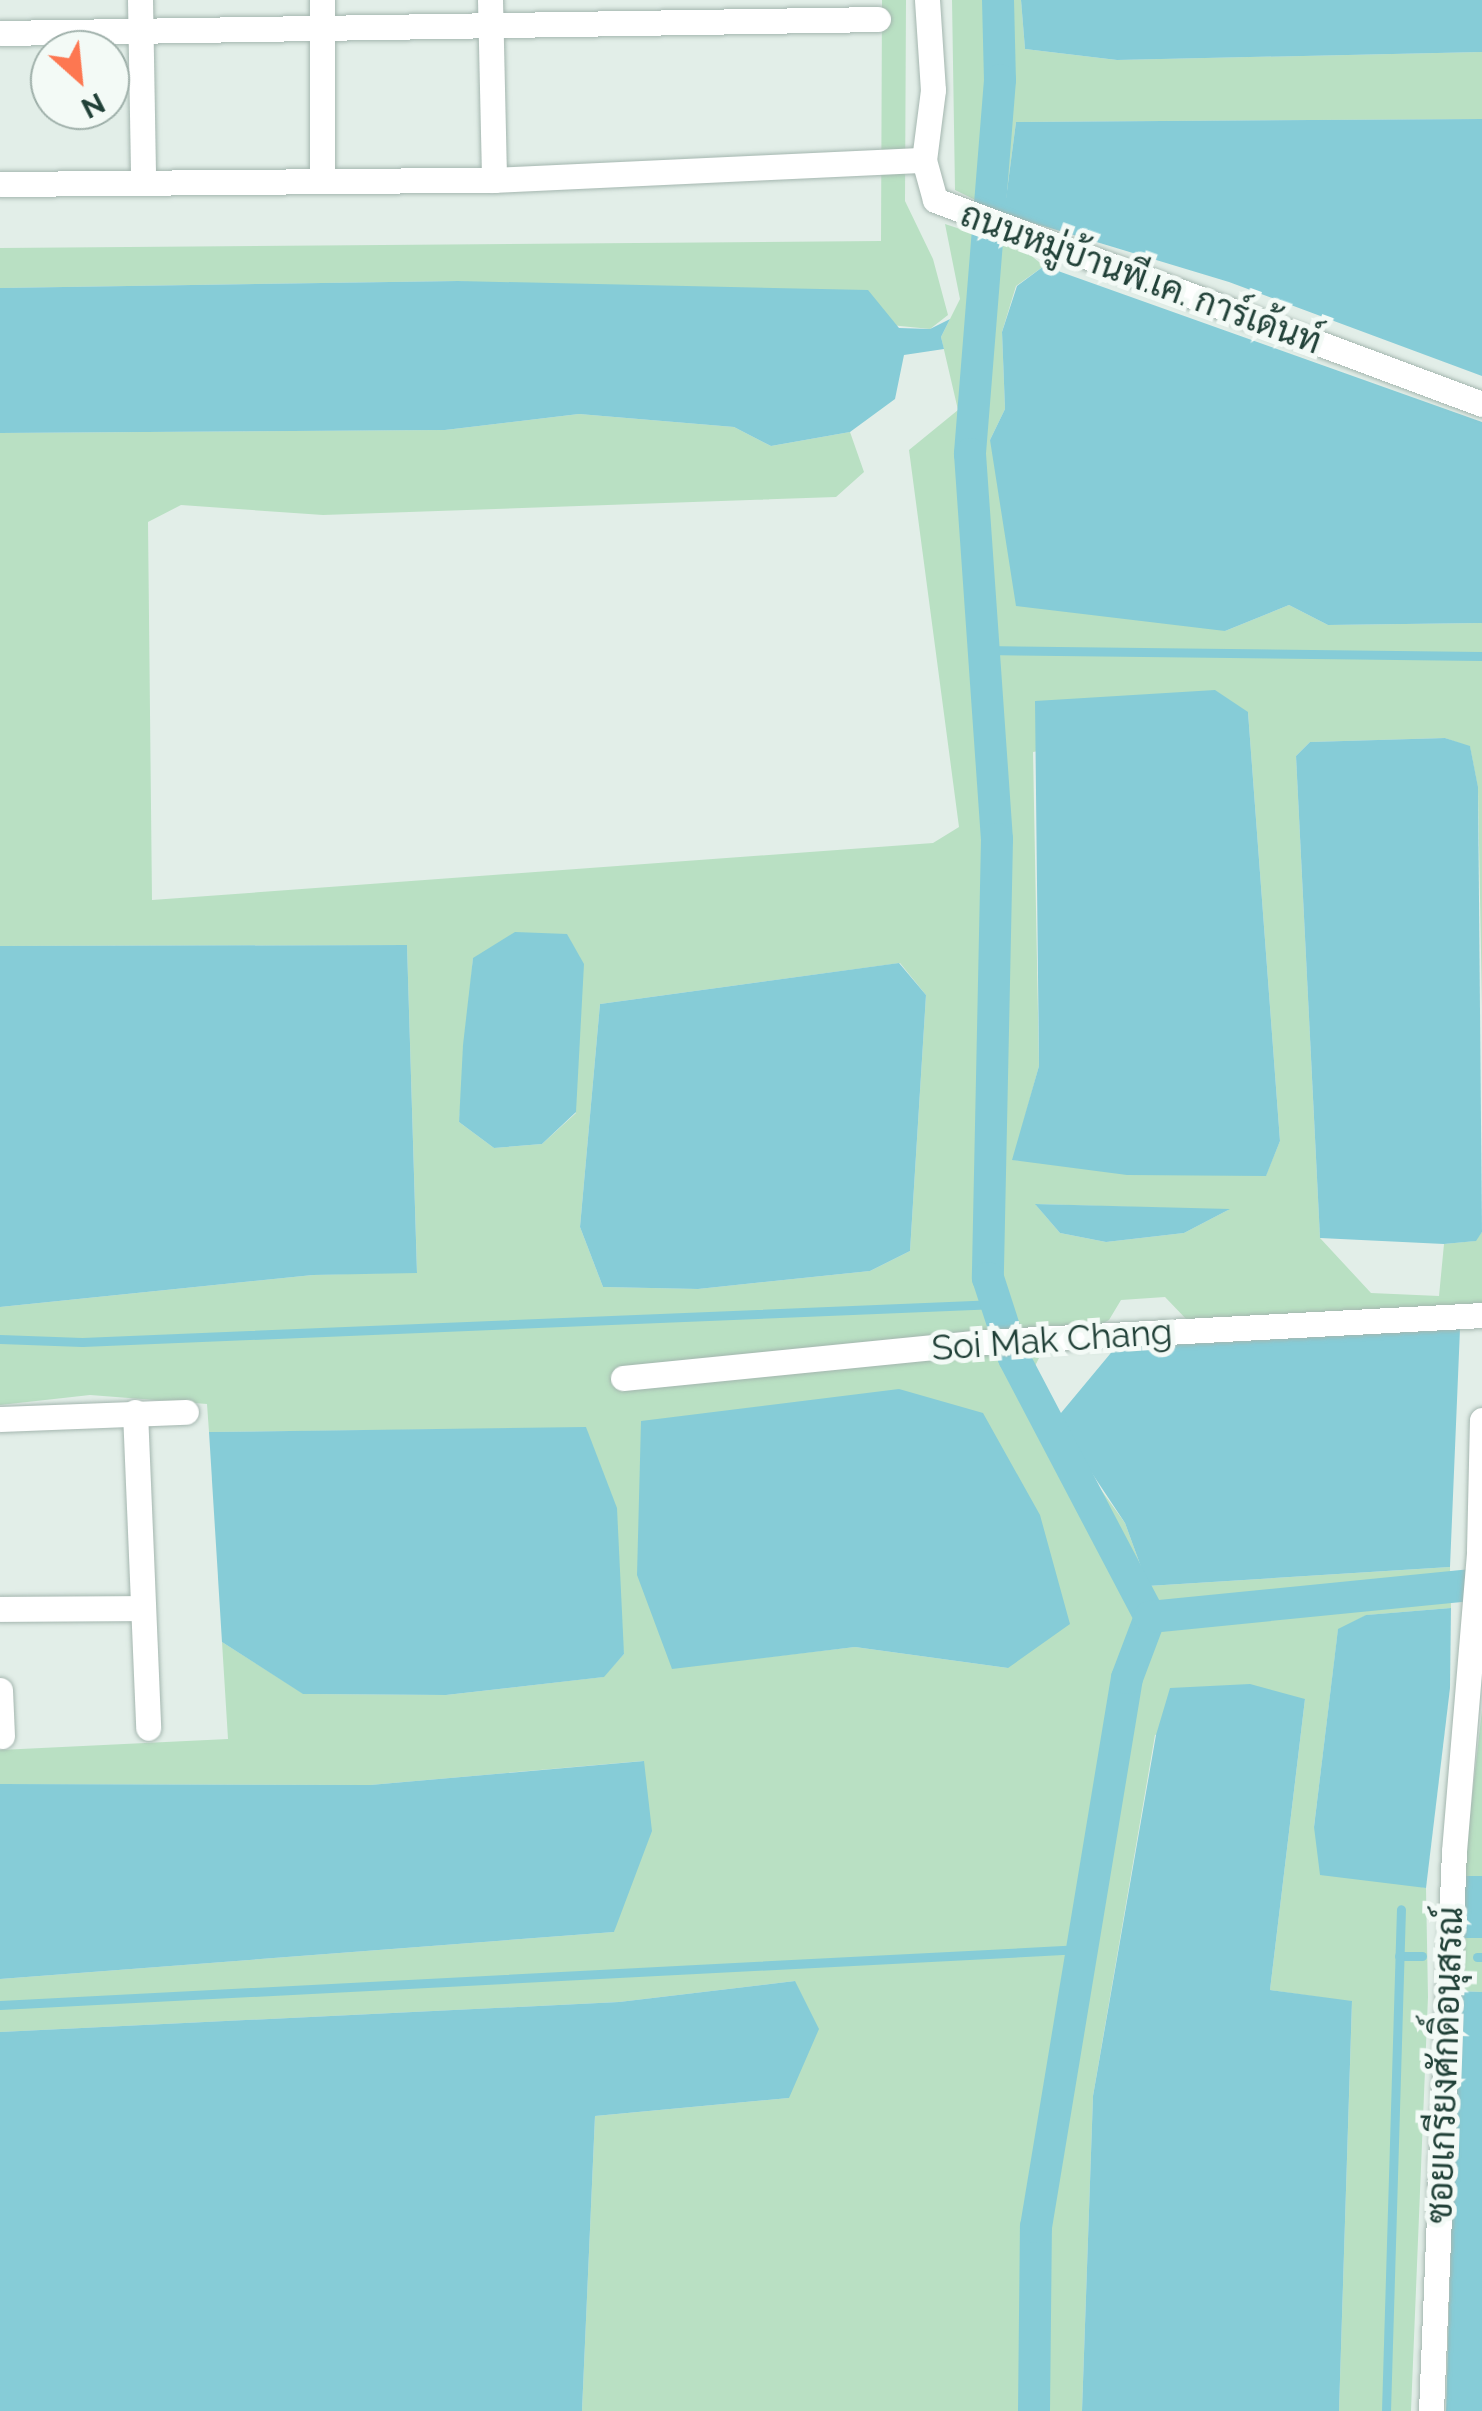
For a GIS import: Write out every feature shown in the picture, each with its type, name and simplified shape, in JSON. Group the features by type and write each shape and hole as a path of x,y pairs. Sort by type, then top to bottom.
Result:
{"street":[{"path":"140,0 143,180"},
{"name":"ถนนหมู่บ้านพี.เค. การ์เด้นท์","path":"928,0 933,90 924,160 935,200 954,212 1482,404"},
{"path":"322,180 323,12"},
{"path":"0,32 140,28 323,12 878,19"},
{"path":"490,12 494,180"},
{"path":"0,184 494,180 924,160"},
{"name":"Soi Mak Chang","path":"623,1378 981,1342 1482,1315"},
{"path":"134,1412 148,1728"},
{"path":"0,1419 186,1412"},
{"name":"ซอยเกรียงศักดิ์อนุสรณ์","path":"1431,2411 1454,1851 1479,1551 1482,1420"},
{"path":"0,1609 141,1608"},
{"path":"0,1690 2,1736"}],"green space":[{"path":"882,0 906,0 905,201 933,259 948,315 930,329 458,281 0,288 0,248 881,241"},
{"path":"952,0 1021,0 1025,49 1117,60 1482,52 1482,119 1016,122 1004,214 955,190"},
{"path":"945,224 1024,250 1044,266 1016,286 1002,332 1005,409 990,440 1225,631 1289,605 1328,625 1482,623 1482,1007 1478,788 1470,747 1445,738 1310,742 1296,756 1320,1238 1371,1293 1439,1296 1444,1244 1475,1241 1482,1232 1482,1305 1189,1322 1165,1297 1121,1300 1109,1320 1039,1358 1032,1372 1073,1451 1125,1523 1148,1586 1450,1567 1451,1608 1367,1615 1338,1630 1314,1827 1404,1883 1426,1888 1428,1997 1411,2411 1339,2411 1352,2002 1270,1990 1305,1699 1155,1735 1093,2096 1082,2411 582,2411 595,2116 789,2098 795,1981 619,2002 0,2032 0,1979 614,1932 643,1761 370,1785 0,1784 0,1750 228,1739 222,1642 304,1694 446,1695 603,1677 624,1654 586,1428 209,1432 207,1404 90,1395 0,1405 0,1307 313,1275 417,1272 407,945 0,946 0,433 445,430 579,414 734,427 771,446 850,432 864,472 836,497 323,515 181,505 148,522 152,900 933,843 959,827 909,450 958,410 941,337 960,299","holes":["1248,712 1280,1141 1266,1175 1013,1160 1039,1066 1033,752","473,958 576,1113 542,1144 494,1148 459,1122","900,963 926,995 910,1251 870,1271 698,1289 603,1287 580,1227 600,1004","1036,1205 1228,1210 1184,1233 1106,1242 1060,1233","899,1389 1008,1668 855,1647 672,1668"]},
{"path":"1482,1710 1482,1876 1463,1876"},
{"path":"1461,1938 1482,1938 1482,1992 1458,1991"}],"water":[{"path":"1021,0 1482,0 1482,52 1117,60 1025,49"},
{"path":"1482,119 1482,376 1229,282 1004,214 1016,122"},
{"path":"1044,266 1482,422 1482,623 1328,625 1289,605 1225,631 1016,606 990,440 1005,409 1002,332 1017,286"},
{"path":"458,281 868,290 899,328 930,329 950,319 941,337 944,349 904,355 895,399 850,432 771,446 734,427 579,414 445,430 0,433 0,288"},
{"path":"1215,690 1248,712 1280,1141 1266,1176 1127,1175 1012,1160 1039,1066 1035,701"},
{"path":"1445,738 1470,746 1478,787 1482,1232 1476,1241 1444,1244 1320,1238 1296,756 1310,742"},
{"path":"515,932 567,934 584,964 576,1112 542,1144 494,1148 459,1122 463,1045 473,958"},
{"path":"407,945 417,1273 313,1275 0,1307 0,946"},
{"path":"899,963 926,995 910,1251 870,1271 698,1289 603,1287 580,1227 600,1004"},
{"path":"1035,1204 1230,1209 1184,1233 1106,1242 1060,1233"},
{"path":"1460,1329 1450,1567 1148,1586 1125,1523 1056,1419 1115,1348"},
{"path":"899,1389 983,1413 1040,1515 1070,1624 1008,1668 855,1647 672,1669 637,1575 641,1421"},
{"path":"586,1427 617,1508 624,1654 604,1677 446,1695 303,1694 222,1642 209,1432"},
{"path":"1451,1608 1450,1688 1426,1888 1320,1875 1314,1827 1338,1629 1366,1615"},
{"path":"1250,1684 1305,1699 1270,1990 1352,2001 1339,2411 1082,2411 1093,2096 1156,1735 1170,1688"},
{"path":"644,1761 652,1831 614,1932 0,1979 0,1784 370,1785"},
{"path":"1463,1876 1482,1876 1482,1938 1463,1938"},
{"path":"795,1981 819,2029 789,2098 595,2116 582,2411 0,2411 0,2032 619,2002"},
{"path":"1458,1991 1482,1992 1482,2411 1446,2411"}],"waterway":[{"path":"998,0 1000,80 970,454 997,839 988,1278 1014,1358 1150,1617"},
{"path":"984,650 1482,656"},
{"path":"0,1339 82,1342 997,1304"},
{"path":"1034,2411 1036,2227 1127,1678 1150,1617 1482,1584"},
{"path":"1386,2411 1401,1909"},
{"path":"0,2005 1082,1949"},
{"path":"1399,1956 1422,1956"},
{"path":"1477,1957 1482,1957"}]}
